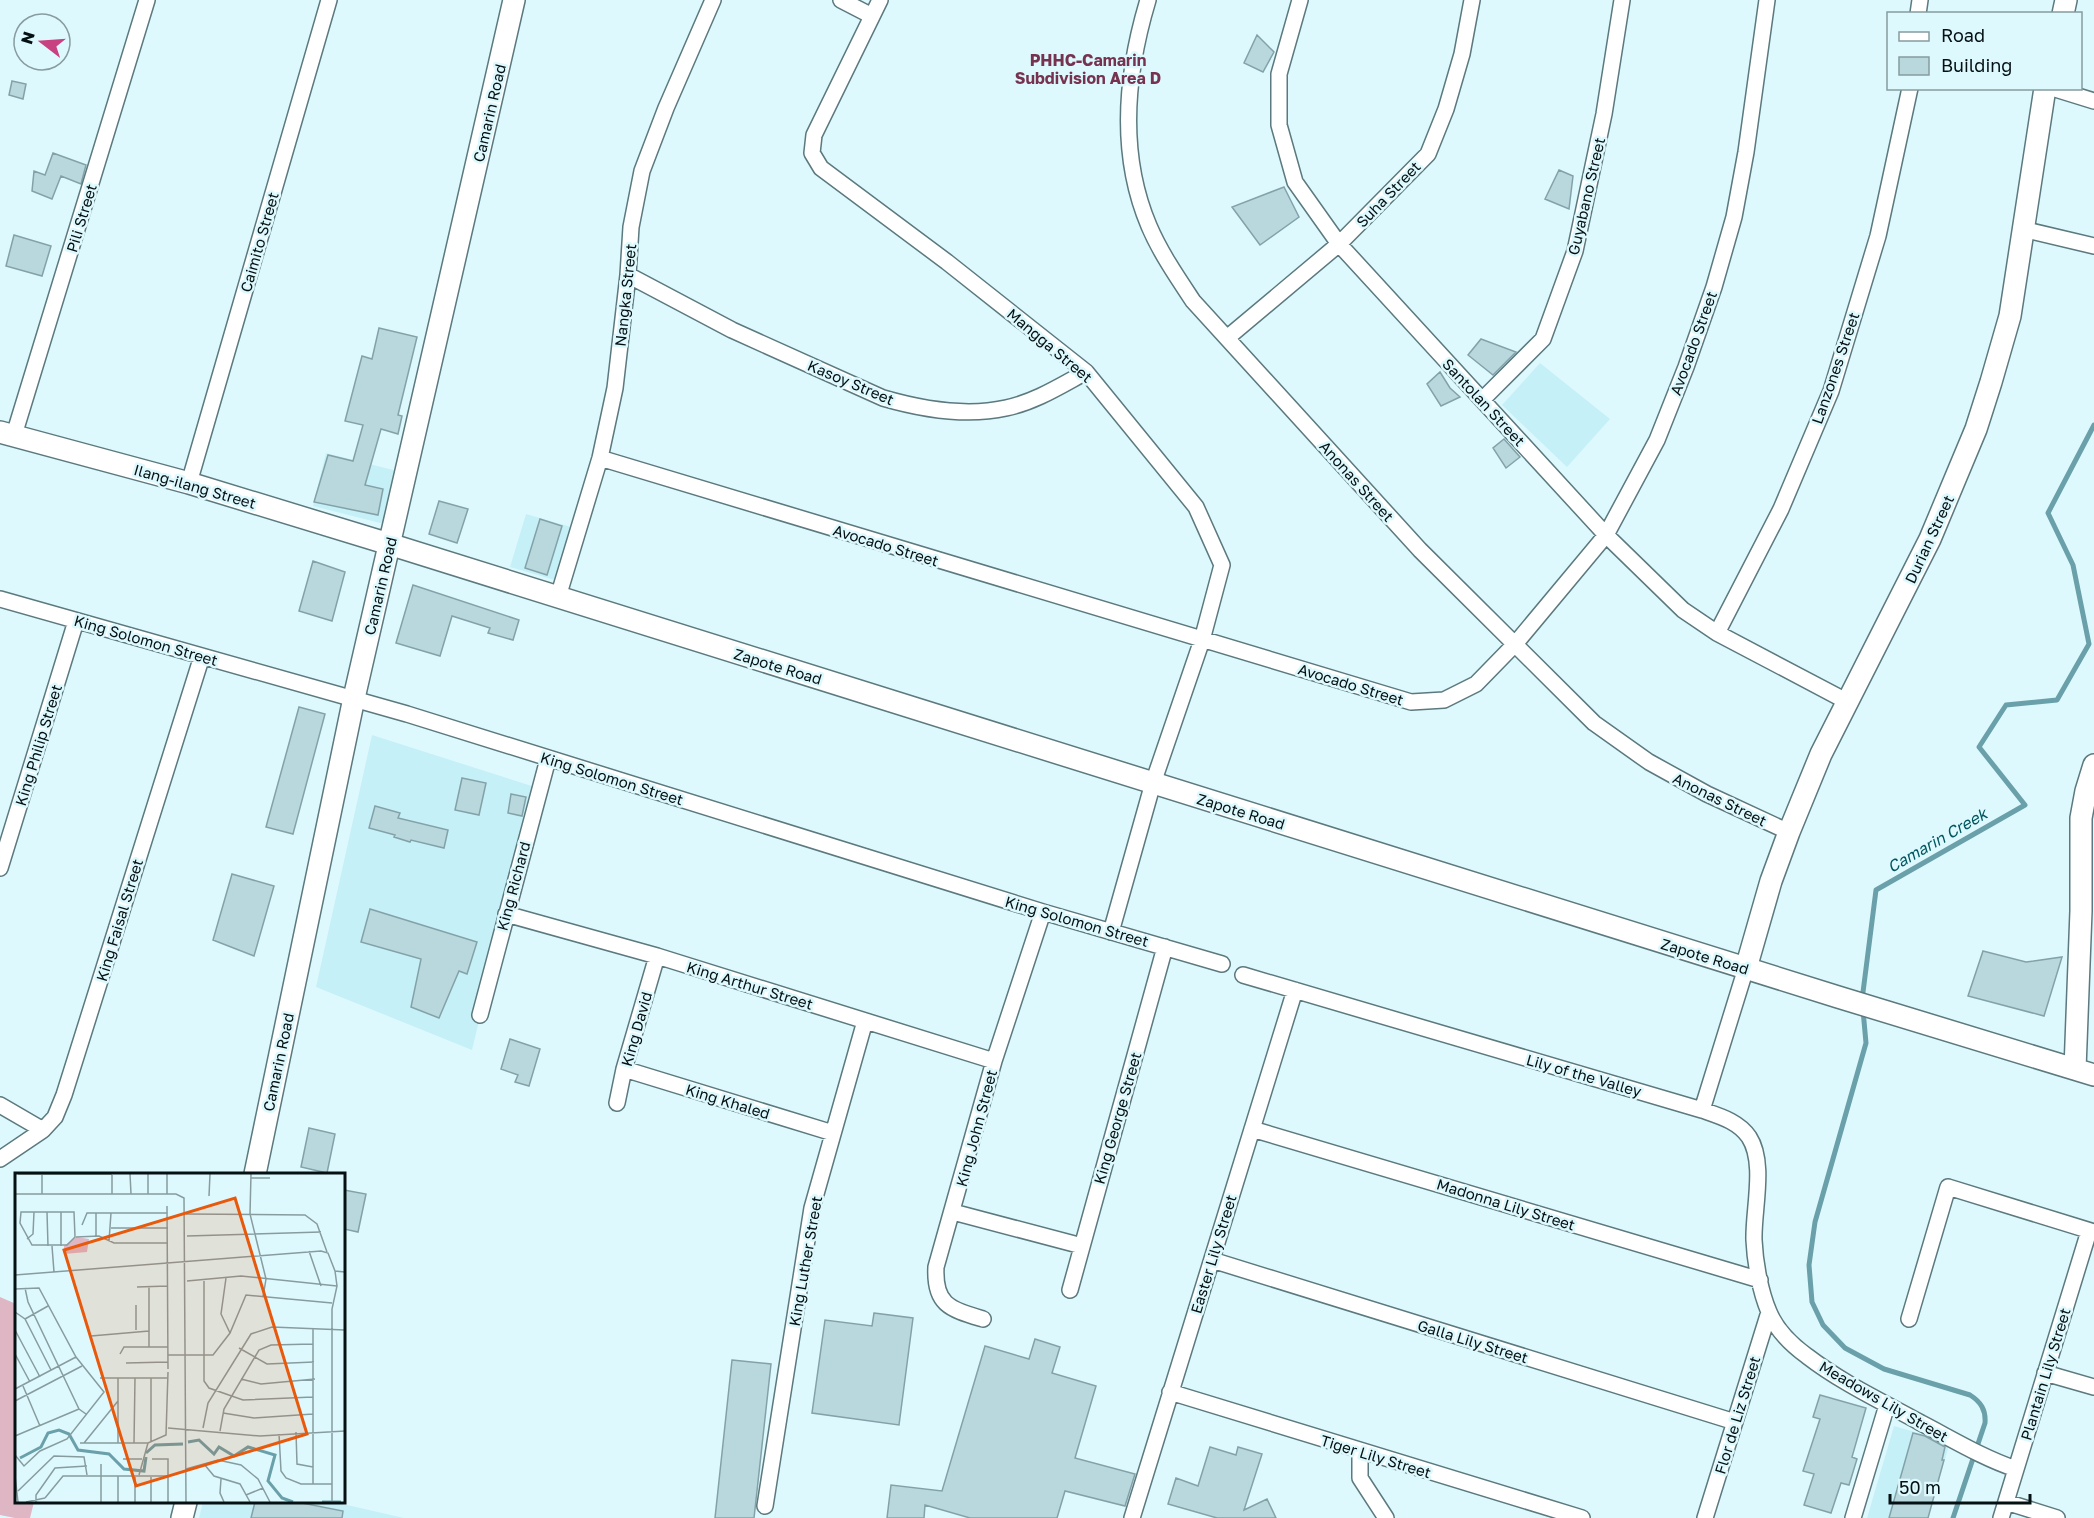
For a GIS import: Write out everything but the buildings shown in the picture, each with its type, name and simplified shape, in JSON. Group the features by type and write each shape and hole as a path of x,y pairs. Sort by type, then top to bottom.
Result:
{"main road":[{"name":"Camarin Road","path":"255,1173 354,698 514,0"},
{"name":"Durian Street","path":"1746,968 1789,832 1821,754 1930,540 1976,429 1992,382 2010,316 2044,90"},
{"name":"Ilang-ilang Street","path":"7,434 189,483 390,544"},
{"name":"Zapote Road","path":"390,544 2084,1072"},
{"path":"2084,1072 2087,908 2081,818 2094,765"},
{"path":"182,1518 186,1503"}],"street":[{"name":"Pili Street","path":"7,434 147,0"},
{"name":"Caimito Street","path":"189,483 329,0"},
{"name":"Nangka Street","path":"558,597 600,458 615,387 631,227 642,171 666,108 713,0"},
{"path":"841,0 872,16"},
{"name":"Mangga Street","path":"880,0 814,135 812,153 821,168 947,262 1086,372 1196,507 1222,565 1202,640 1153,783 1112,932"},
{"name":"Anonas Street","path":"1148,0 1133,56 1130,81 1129,144 1132,171 1141,206 1161,250 1193,301 1420,550 1594,723 1649,762 1707,794 1789,832"},
{"name":"Santolan Street","path":"1300,0 1279,74 1279,125 1294,182 1339,244 1606,535 1683,610 1717,633 1848,702"},
{"name":"Suha Street","path":"1227,338 1339,244 1428,154 1446,110 1462,54 1472,0"},
{"name":"Guyabano Street","path":"1482,400 1543,339 1575,251 1604,114 1622,0"},
{"name":"Avocado Street","path":"600,458 1411,702 1444,700 1476,684 1515,643 1606,535 1657,440 1714,287 1734,217 1746,152 1767,0"},
{"name":"Lanzones Street","path":"1717,633 1781,509 1831,392 1878,236 1910,90"},
{"path":"2058,90 2094,101"},
{"path":"2022,229 2094,246"},
{"name":"Kasoy Street","path":"628,275 732,330 883,398 906,405 967,412 1004,409 1029,401 1086,372"},
{"name":"King Solomon Street","path":"0,599 354,698 1043,912 1222,964"},
{"name":"King Philip Street","path":"0,868 76,621"},
{"name":"King Faisal Street","path":"0,1159 44,1130 55,1117 64,1095 202,656"},
{"name":"King Richard","path":"480,1015 548,759"},
{"name":"King John Street","path":"983,1319 949,1305 938,1295 935,1284 936,1267 994,1061 1043,912"},
{"name":"King Arthur Street","path":"506,914 657,956 994,1061"},
{"name":"King George Street","path":"1070,1290 1165,947"},
{"name":"King David","path":"616,1102 657,956"},
{"path":"1702,1110 1746,968"},
{"name":"Lily of the Valley","path":"1243,975 1702,1110 1736,1124 1748,1136 1755,1150 1757,1167 1754,1242 1760,1280 1769,1312"},
{"name":"Easter Lily Street","path":"1132,1518 1295,990"},
{"name":"King Luther Street","path":"765,1506 812,1208 866,1021"},
{"name":"King Khaled","path":"624,1069 832,1133"},
{"path":"0,1104 44,1130"},
{"name":"Madonna Lily Street","path":"1252,1129 1760,1280"},
{"path":"1909,1318 1948,1187 2092,1232"},
{"path":"953,1212 1082,1246"},
{"name":"Plantain Lily Street","path":"2001,1518 2045,1373 2092,1232"},
{"name":"Galla Lily Street","path":"1212,1260 1735,1422"},
{"name":"Flor de Liz Street","path":"1705,1518 1769,1312"},
{"name":"Meadows Lily Street","path":"1769,1312 1786,1337 1807,1356 1855,1387 1986,1457 2016,1469"},
{"path":"2045,1373 2094,1387"},
{"name":"Tiger Lily Street","path":"1170,1392 1582,1518"},
{"path":"1853,1518 1887,1405"},
{"path":"1360,1451 1360,1478 1386,1518"},
{"path":"2006,1502 2057,1518"}],"shaded area":[{"path":"1540,363 1610,419 1567,467 1502,405"},
{"path":"326,453 397,471 384,524 313,506"},
{"path":"526,514 571,527 555,580 510,567"},
{"path":"372,735 535,787 472,1050 316,987"},
{"path":"0,1297 15,1304 15,1503 34,1503 30,1518 0,1515"},
{"path":"1894,1426 1950,1442 1928,1518 1867,1518"},
{"path":"203,1503 338,1503 404,1518 199,1518"}],"waterway":[{"name":"Camarin Creek","path":"1862,1000 1876,890 2025,805 1979,747 2006,705 2057,700 2089,644 2073,565 2048,513 2094,425"},
{"name":"Camarin Creek","path":"1863,1010 1866,1043 1815,1222 1809,1265 1812,1302 1823,1325 1845,1348 1884,1369 1970,1395 1982,1407 1985,1423 1953,1518"}],"district":[{"name":"PHHC-Camarin Subdivision Area D","path":"1088,69"}]}
